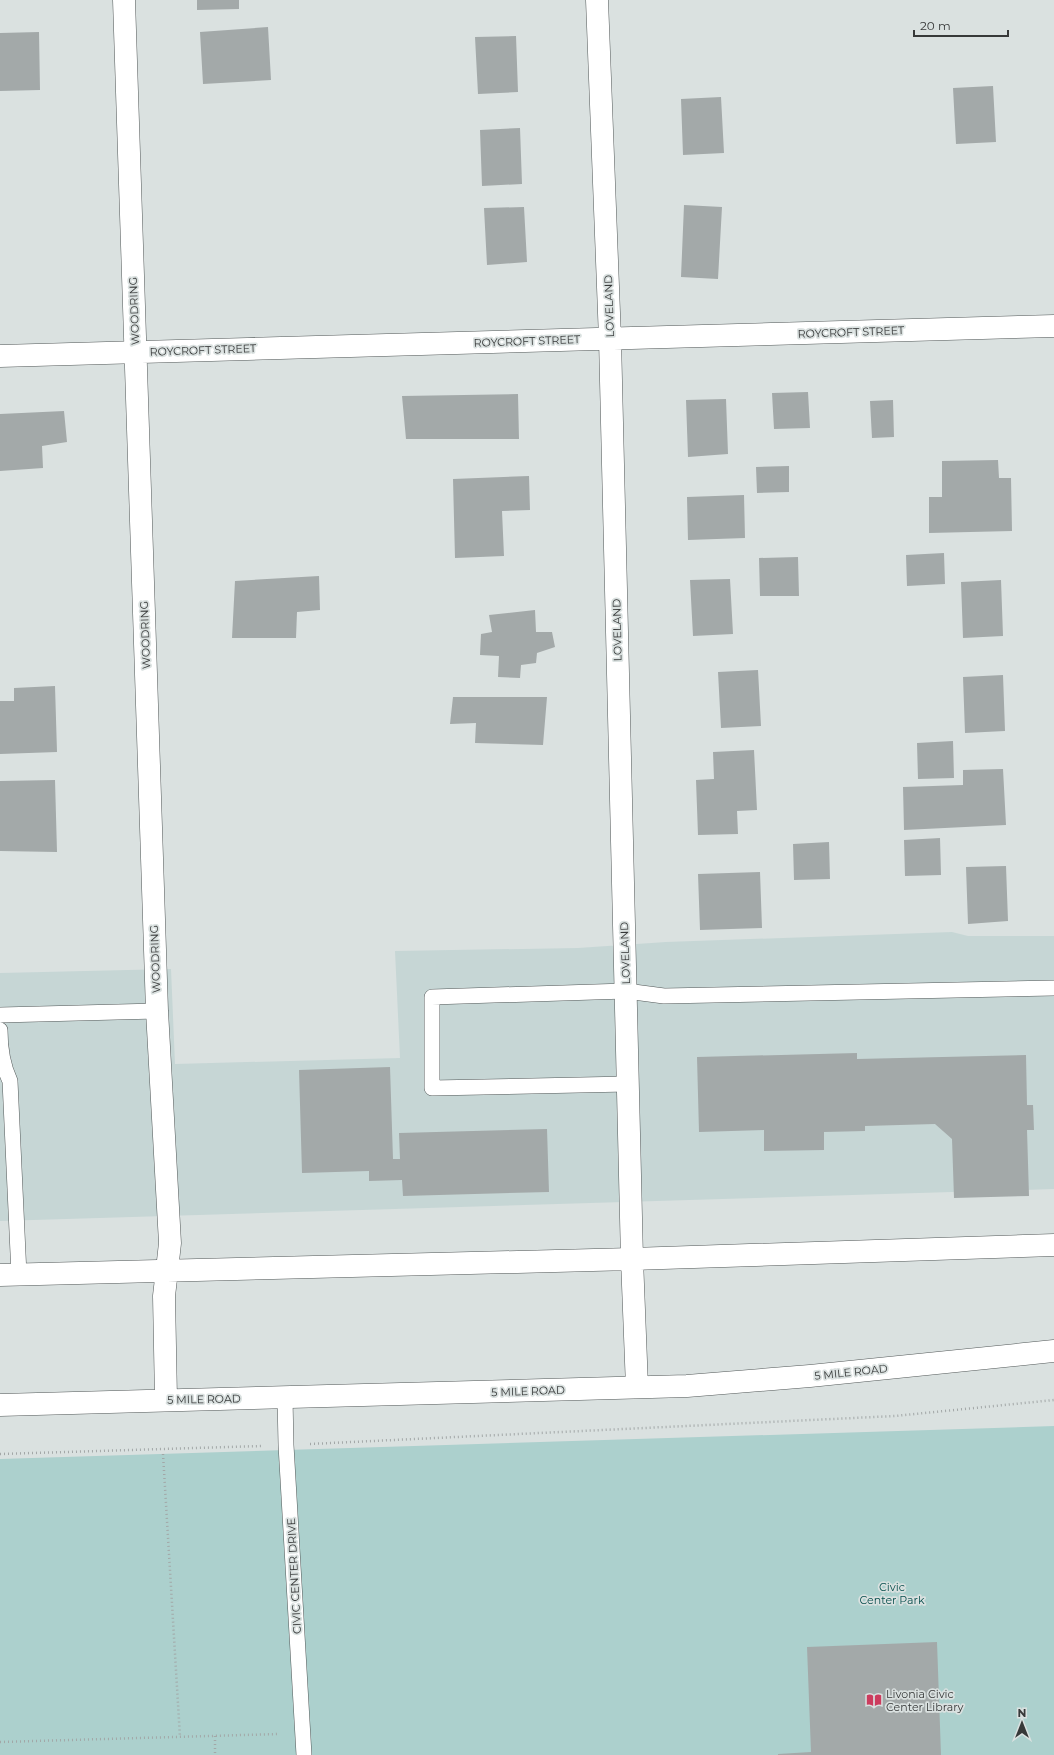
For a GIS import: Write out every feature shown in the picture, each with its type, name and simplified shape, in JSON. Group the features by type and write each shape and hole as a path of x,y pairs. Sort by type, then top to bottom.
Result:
{"street":[{"name":"WOODRING","path":"124,0 157,1011 170,1242 164,1296 166,1399"},
{"name":"LOVELAND","path":"597,0 610,338 632,1259 637,1387"},
{"name":"ROYCROFT STREET","path":"0,356 1054,326"},
{"path":"10,1275 167,1270 292,1269 1054,1245"},
{"name":"5 MILE ROAD","path":"0,1405 166,1399 285,1398 687,1386 810,1376 1054,1351"}],"lane":[{"path":"628,1084 432,1088 432,997 626,991 664,996 1054,988"},
{"path":"0,1015 157,1011"},
{"path":"0,1030 2,1061 10,1081 10,1275"},
{"name":"CIVIC CENTER DRIVE","path":"285,1398 286,1445 304,1755"}],"path":[{"path":"0,1454 286,1445 895,1416 1054,1400"},
{"path":"163,1454 180,1737"},
{"path":"0,1742 284,1734"},
{"path":"216,1736 216,1755"}],"shaded area":[{"path":"952,932 968,936 1054,936 1054,1189 0,1221 0,973 171,969 175,1064 400,1058 395,951 578,948 666,942"}],"green space":[{"name":"Civic Center Park","path":"1054,1426 1054,1755 0,1755 0,1459"}],"building":[{"path":"197,0 239,0 239,9 197,10"},
{"path":"268,27 271,80 203,84 200,32"},
{"path":"39,32 40,90 0,91 0,33"},
{"path":"516,36 518,92 478,94 475,37"},
{"path":"993,86 996,142 956,144 953,88"},
{"path":"721,97 724,153 683,155 681,99"},
{"path":"520,128 522,184 482,186 480,130"},
{"path":"684,205 722,207 718,279 681,277"},
{"path":"524,207 527,262 487,265 484,208"},
{"path":"808,392 810,428 774,429 772,393"},
{"path":"518,394 519,439 406,439 402,396"},
{"path":"726,399 728,454 688,457 686,400"},
{"path":"893,400 894,437 872,438 870,401"},
{"path":"64,411 67,442 42,446 43,468 0,471 0,414"},
{"path":"998,460 999,478 1011,478 1012,531 929,533 929,497 942,497 942,461"},
{"path":"789,466 789,492 757,493 756,467"},
{"path":"529,476 530,510 502,511 504,556 455,558 453,479"},
{"path":"744,495 745,538 688,540 687,497"},
{"path":"944,553 945,584 907,586 906,555"},
{"path":"798,557 799,596 760,596 759,558"},
{"path":"319,576 320,610 297,612 296,638 232,638 235,581"},
{"path":"730,579 733,634 693,636 690,580"},
{"path":"1001,580 1003,636 963,638 961,582"},
{"path":"535,610 536,632 552,632 555,647 537,653 536,663 521,665 520,678 498,677 499,656 480,655 481,634 492,632 489,615"},
{"path":"758,670 761,726 721,728 718,672"},
{"path":"1003,675 1005,731 965,733 963,677"},
{"path":"55,686 57,752 0,754 0,701 14,701 14,688"},
{"path":"453,697 547,697 543,745 475,743 476,723 450,724"},
{"path":"953,741 954,778 918,779 917,743"},
{"path":"754,750 757,810 737,811 738,834 698,835 696,780 714,779 713,752"},
{"path":"1003,769 1006,825 904,830 903,787 963,785 963,770"},
{"path":"55,780 57,852 0,851 0,781"},
{"path":"940,838 941,875 905,876 904,840"},
{"path":"829,842 830,879 794,880 793,844"},
{"path":"1006,866 1008,921 968,924 966,867"},
{"path":"760,872 762,928 700,930 698,874"},
{"path":"857,1053 857,1059 1026,1055 1027,1105 1033,1105 1034,1130 1027,1130 1029,1196 954,1198 952,1139 935,1124 865,1126 865,1131 824,1132 824,1150 764,1151 764,1130 699,1132 697,1057"},
{"path":"390,1067 393,1159 400,1159 399,1133 547,1129 549,1192 403,1196 402,1180 369,1181 369,1171 302,1173 299,1070"},
{"name":"Livonia Civic Center Library","path":"937,1642 941,1755 778,1755 811,1752 807,1647"}],"place":[{"name":"Livonia Civic Center Library","path":"874,1700"}]}
